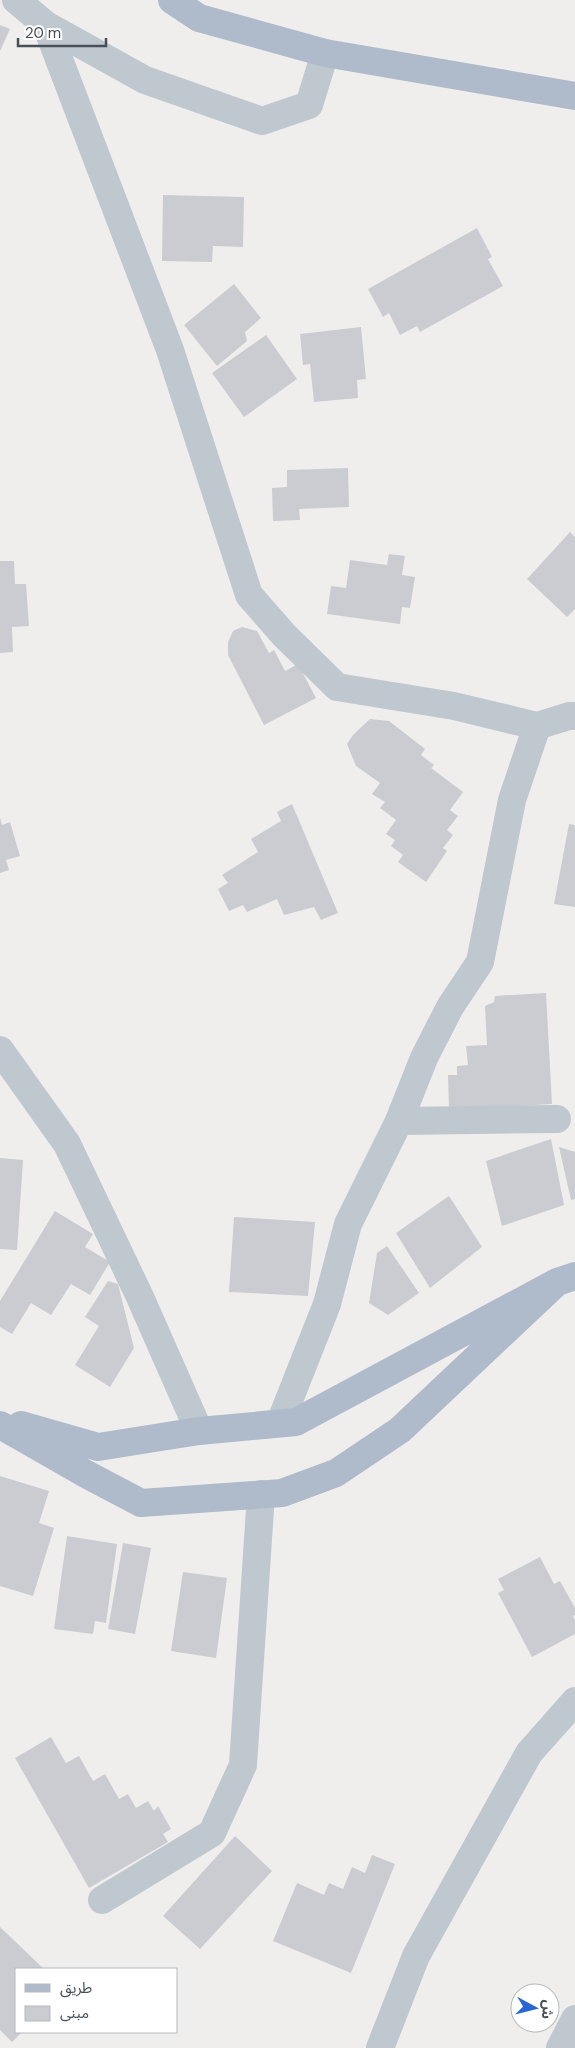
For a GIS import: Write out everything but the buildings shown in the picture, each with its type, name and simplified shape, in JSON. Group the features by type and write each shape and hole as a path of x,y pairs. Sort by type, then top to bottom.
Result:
{"main road":[{"path":"172,0 199,18 325,53 575,96"},
{"path":"0,1420 98,1447 199,1431 296,1422 566,1279"},
{"path":"0,1425 141,1503 282,1492 336,1473 400,1430 566,1279"}],"street":[{"path":"16,0 46,25 145,80 262,121 309,105 325,53"},
{"path":"46,25 170,350 249,595 284,635 337,687 454,706 537,726 575,716"},
{"path":"280,1423 328,1304 348,1224 399,1121 424,1058 445,1015 480,962 512,800 537,726"},
{"path":"0,1050 67,1144 140,1296 199,1431"},
{"path":"399,1121 556,1119"},
{"path":"102,1900 212,1833 243,1765 261,1494"},
{"path":"380,2048 416,1956 529,1753 575,1701"},
{"path":"560,2048 575,2019"}]}
